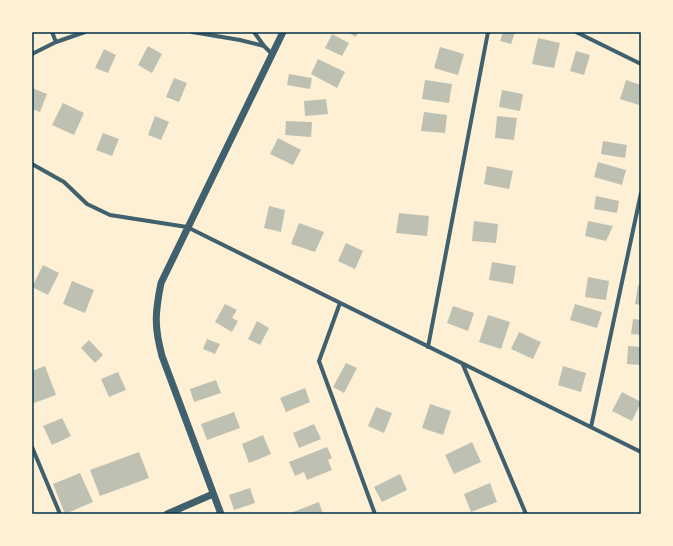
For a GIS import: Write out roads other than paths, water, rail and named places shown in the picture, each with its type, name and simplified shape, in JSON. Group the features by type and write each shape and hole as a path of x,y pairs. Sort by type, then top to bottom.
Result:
{"street":[{"path":"52,32 56,42"},
{"path":"32,54 56,42 85,32"},
{"path":"192,32 240,40 264,46"},
{"path":"254,32 272,54"},
{"path":"221,514 162,356 156,332 156,310 161,283 283,32"},
{"path":"428,347 488,32"},
{"path":"576,32 641,64"},
{"path":"32,164 64,182 87,204 110,215 187,227 641,452"},
{"path":"591,427 641,193"},
{"path":"340,303 319,361 375,514"},
{"path":"463,365 526,514"},
{"path":"32,447 60,514"},
{"path":"167,514 213,494"}]}
